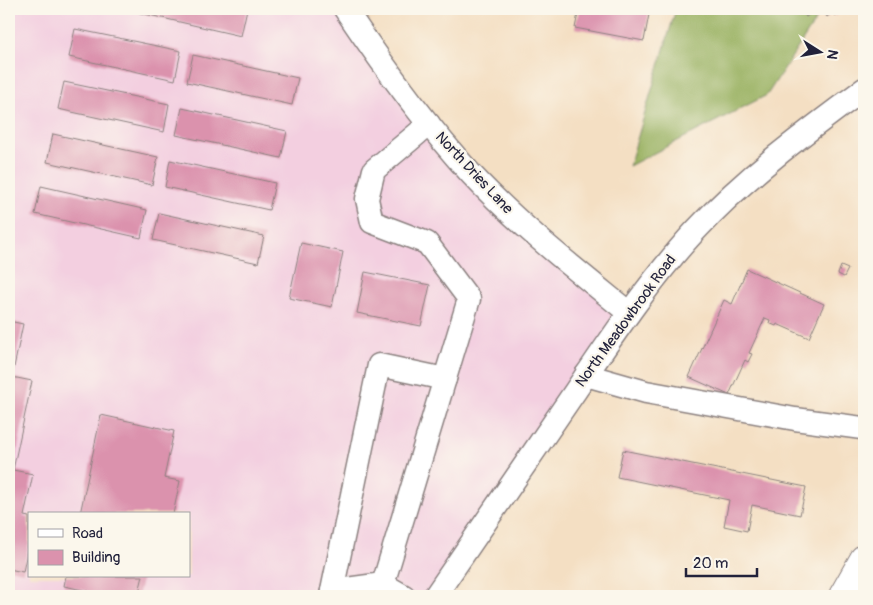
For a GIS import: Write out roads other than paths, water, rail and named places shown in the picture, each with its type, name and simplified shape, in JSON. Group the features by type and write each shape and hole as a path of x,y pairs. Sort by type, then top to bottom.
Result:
{"highway":[{"path":"843,596 864,559"}],"street":[{"name":"North Dries Lane","path":"346,9 389,73 454,155 508,210 629,313"},
{"name":"North Meadowbrook Road","path":"434,596 629,313 665,266 714,212 789,146 864,89"},
{"path":"383,584 469,299 427,243 372,222 367,199 374,170 428,124"},
{"path":"404,596 383,584 331,593 379,365 445,379"},
{"path":"586,375 646,392 795,419 862,428"}]}
